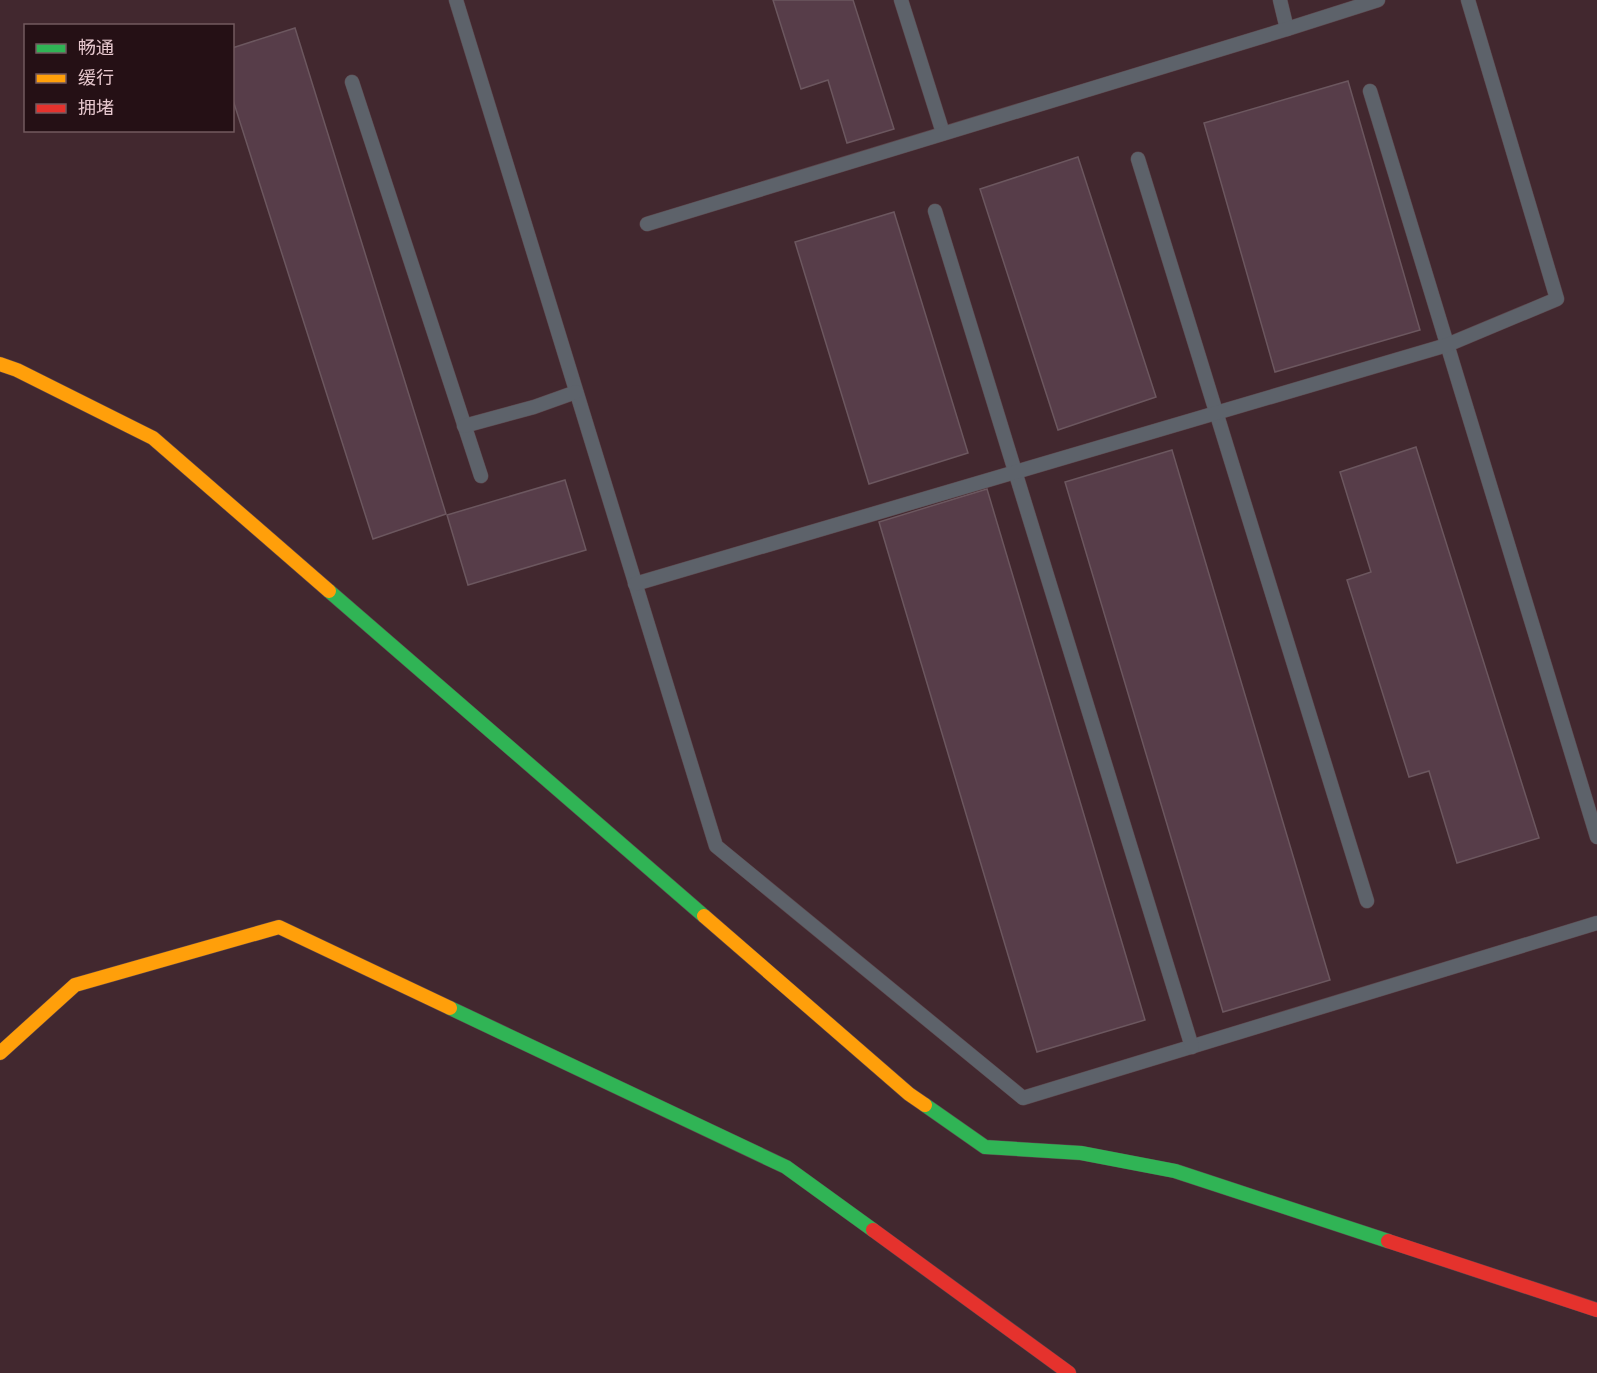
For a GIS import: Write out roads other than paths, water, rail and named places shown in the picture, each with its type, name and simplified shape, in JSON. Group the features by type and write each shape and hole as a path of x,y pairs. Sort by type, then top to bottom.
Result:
{"street":[{"path":"0,364 17,370 153,438 909,1094 985,1147 1081,1153 1175,1171 1597,1310"},
{"path":"0,1053 75,985 279,927 786,1167 1069,1373"}],"lane":[{"path":"456,0 716,846 1023,1098 1597,923"},
{"path":"901,0 943,133"},
{"path":"1280,0 1287,29"},
{"path":"647,224 1378,0"},
{"path":"635,584 1447,345 1557,299 1468,0"},
{"path":"352,82 481,476"},
{"path":"1370,91 1597,837"},
{"path":"1138,159 1366,901"},
{"path":"935,211 1192,1047"},
{"path":"465,426 534,407 576,392"}]}
